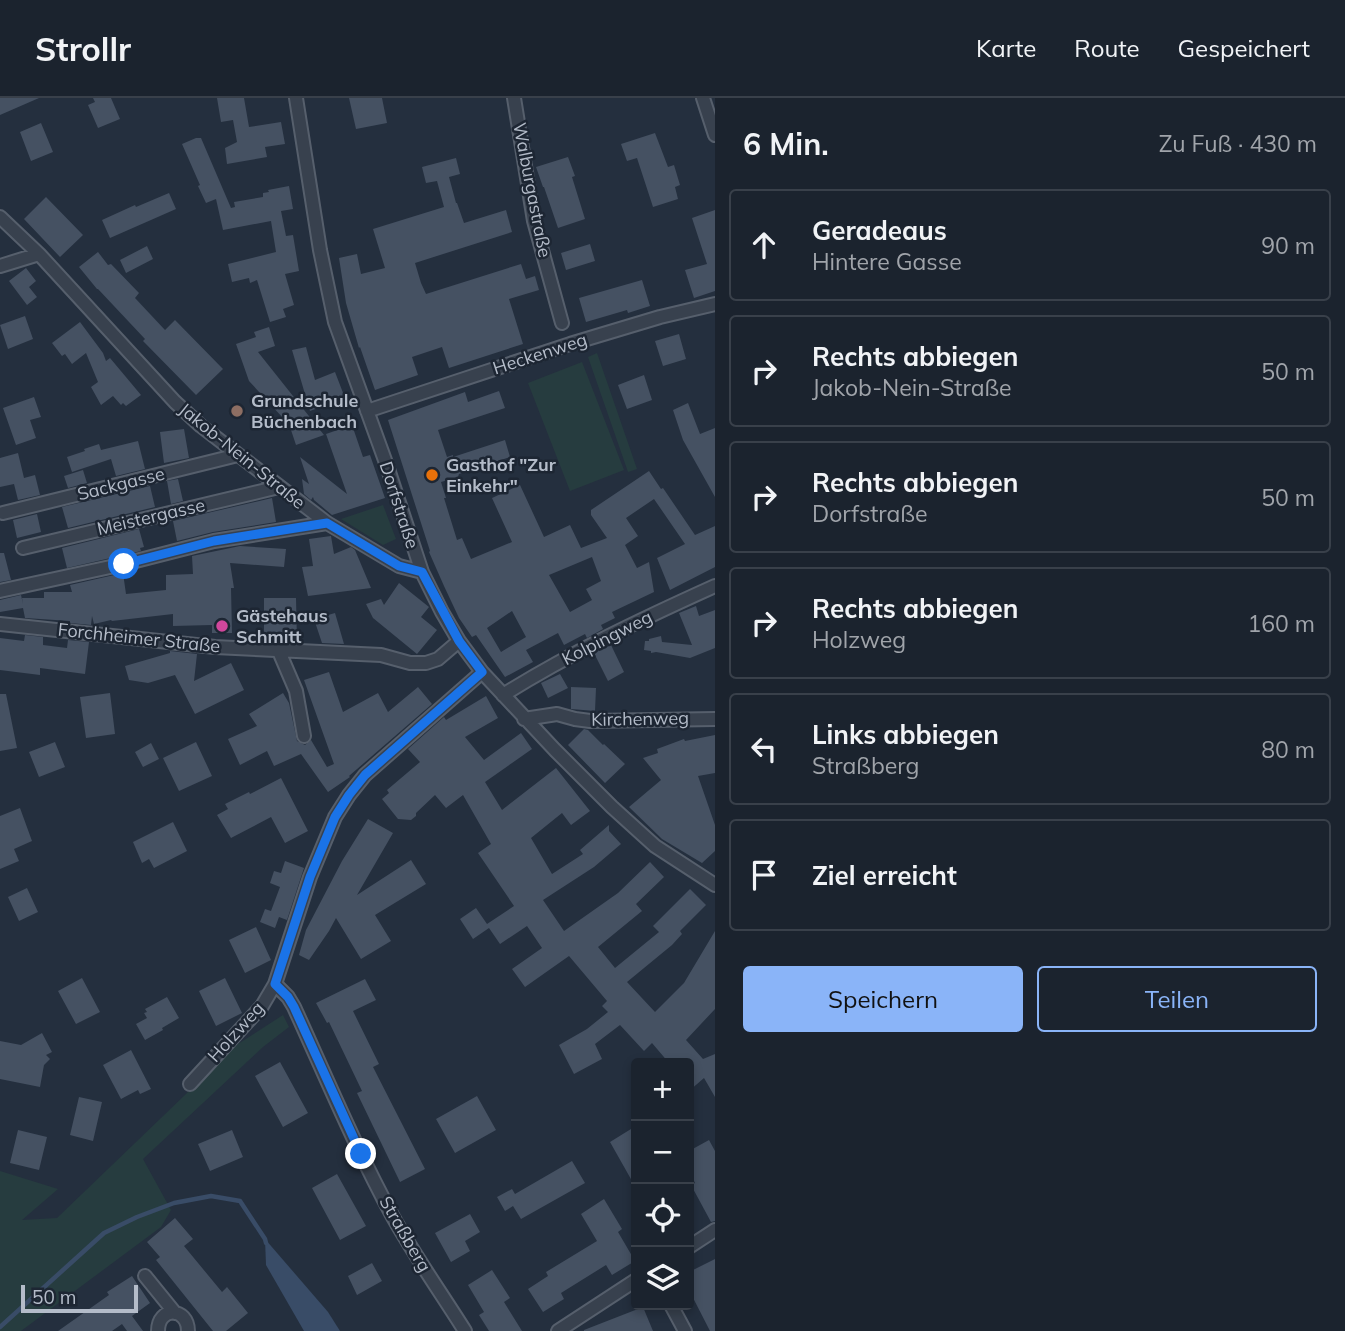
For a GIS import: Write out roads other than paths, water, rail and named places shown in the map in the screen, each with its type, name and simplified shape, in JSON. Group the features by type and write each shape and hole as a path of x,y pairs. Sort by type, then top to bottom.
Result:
{"street":[{"name":"Dorfstraße","path":"296,98 320,250 335,322 422,572 459,641 482,672 524,719 637,831 715,885"},
{"name":"Walburgastraße","path":"514,98 534,221 562,323"},
{"path":"703,98 715,135"},
{"name":"Jakob-Nein-Straße","path":"0,217 39,254 175,402 201,426 327,523 399,566 422,572"},
{"path":"0,266 39,254"},
{"name":"Heckenweg","path":"367,411 570,344 715,304"},
{"name":"Sackgasse","path":"3,513 239,456"},
{"name":"Meistergasse","path":"23,548 279,487"},
{"path":"0,591 214,541 327,523"},
{"name":"Kolpingweg","path":"503,695 623,628 715,586"},
{"name":"Forchheimer Straße","path":"0,624 215,647 381,655 410,663 426,663 438,659 459,641"},
{"path":"278,649 296,691 304,736"},
{"name":"Holzweg","path":"190,1084 262,1006 275,984 310,877 335,817 349,795 365,775 482,672"},
{"name":"Kirchenweg","path":"524,719 557,714 590,721 713,718"},
{"name":"Straßberg","path":"275,984 294,1007 355,1142 394,1217 465,1331"},
{"path":"694,1244 715,1230"},
{"path":"145,1276 175,1313 184,1317 189,1330"},
{"path":"558,1331 631,1283"},
{"path":"674,1310 685,1331"},
{"path":"158,1331 161,1318 175,1313"}],"water":[{"path":"265,1239 328,1312 340,1331 304,1331 266,1265"}],"waterway":[{"path":"0,1327 104,1233 174,1203 211,1196 240,1201 266,1243"}],"place":[{"name":"Grundschule Büchenbach","path":"237,411"},
{"name":"Gasthof \"Zur Einkehr\"","path":"432,475"},
{"name":"Gästehaus Schmitt","path":"222,626"}]}
